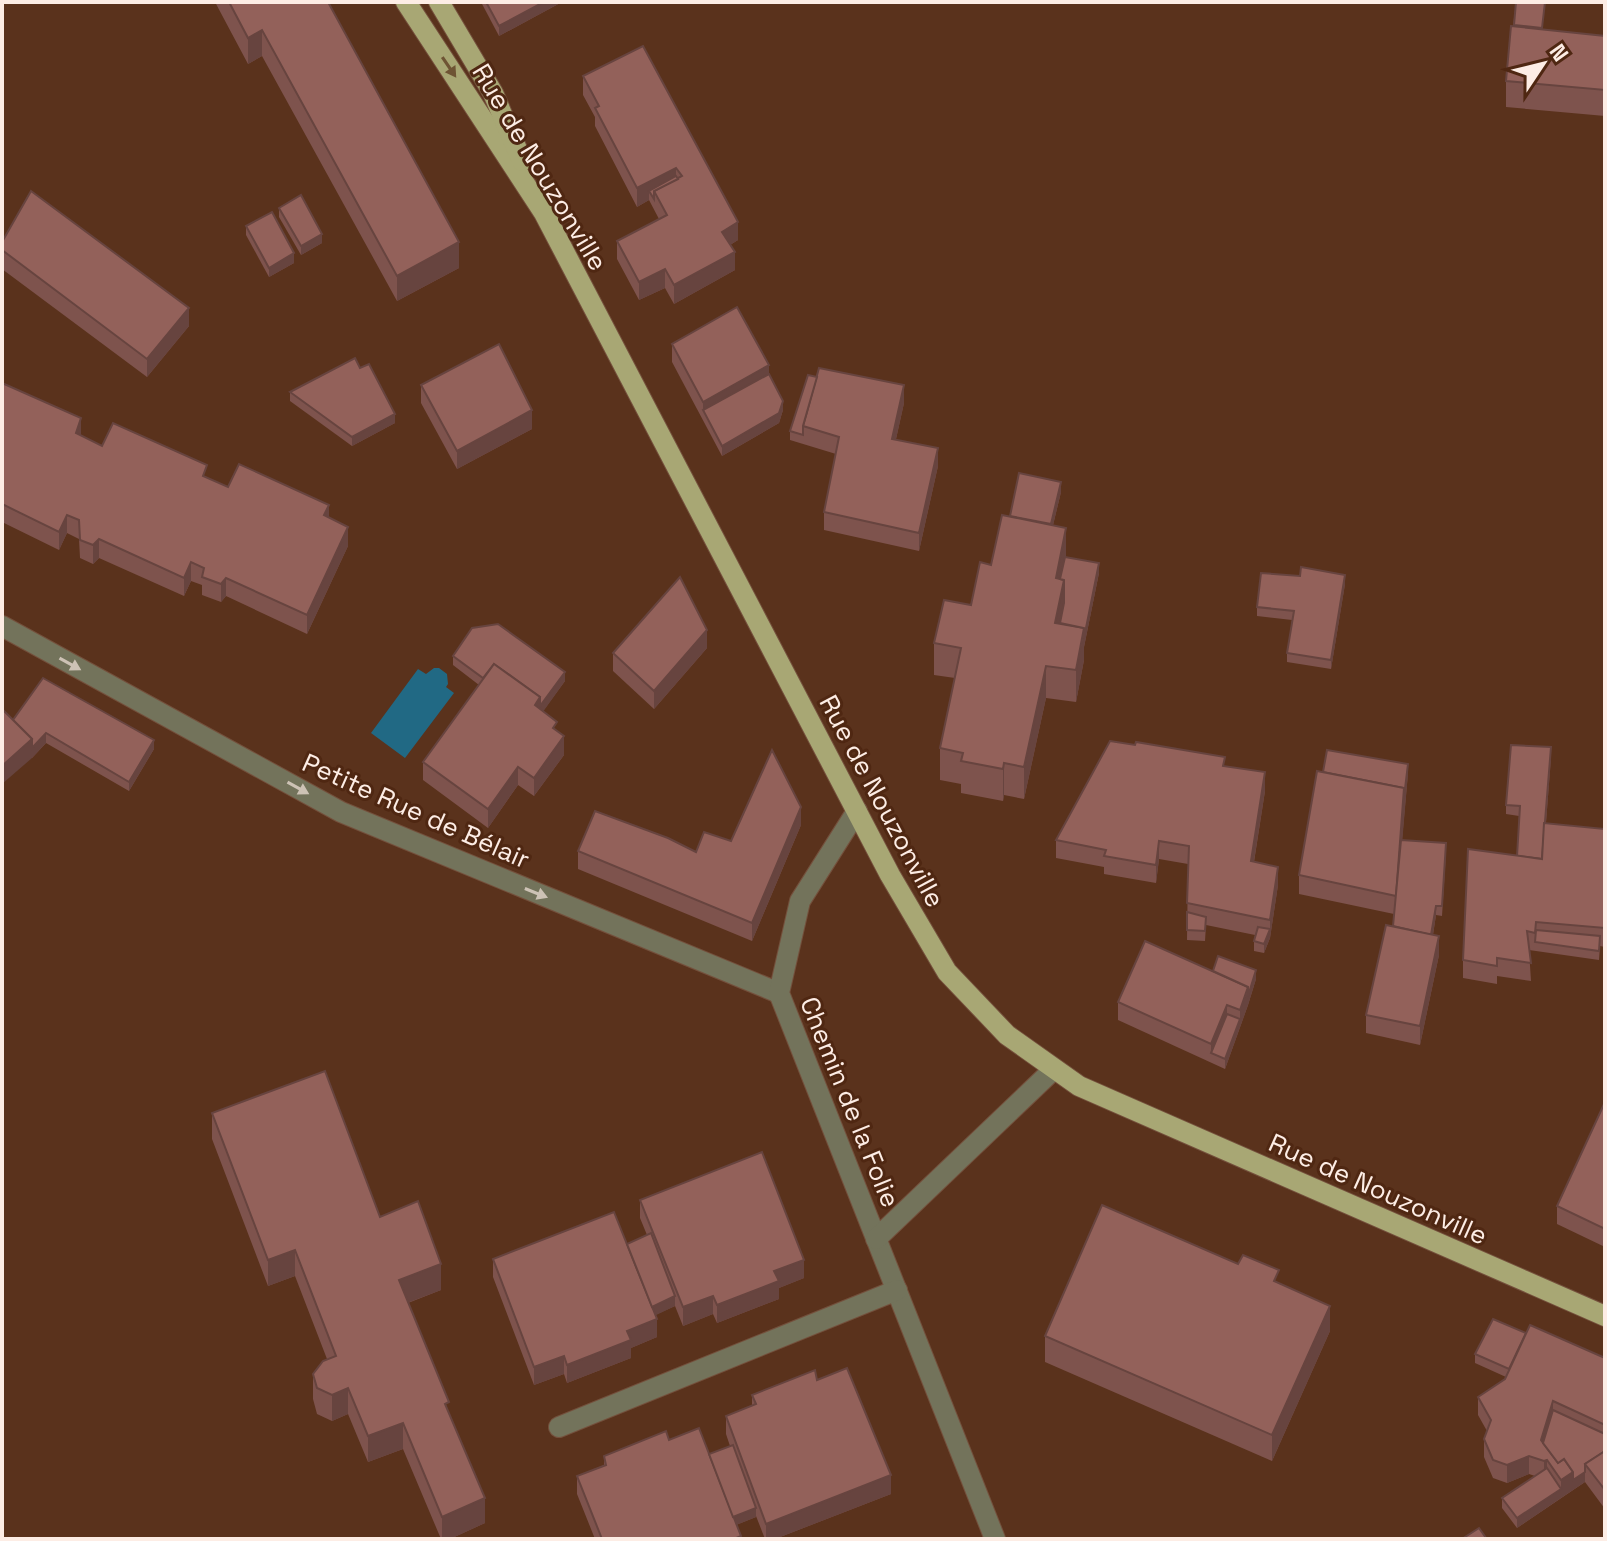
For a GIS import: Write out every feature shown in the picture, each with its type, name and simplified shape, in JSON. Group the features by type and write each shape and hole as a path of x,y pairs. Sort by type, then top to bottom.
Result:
{"main road":[{"name":"Rue de Nouzonville","path":"406,2 544,213 890,875 947,972 1007,1035 1079,1086 1605,1316"},
{"path":"439,2 493,93 544,213"}],"street":[{"name":"Petite Rue de Bélair","path":"2,626 341,812 779,993"},
{"name":"Chemin de la Folie","path":"857,811 800,901 779,993 995,1539"},
{"name":"Chemin de la Folie","path":"876,1239 1054,1069"},
{"path":"559,1427 897,1290"}],"water":[{"path":"434,668 447,674 446,687 454,693 405,758 371,733 418,669 426,674"}],"building":[{"path":"229,2 328,2 459,242 397,276 262,30 248,38"},
{"path":"486,2 544,2 499,26"},
{"path":"1516,2 1545,2 1542,28 1514,25"},
{"path":"1511,26 1605,36 1605,90 1506,81"},
{"path":"643,46 738,222 722,232 735,252 674,285 665,269 639,282 617,241 667,215 654,191 682,176 676,168 637,188 595,108 599,106 583,76"},
{"path":"676,176 678,179 654,191 654,199 649,191"},
{"path":"31,191 189,308 147,359 2,250 2,242"},
{"path":"301,195 322,234 301,246 279,208"},
{"path":"272,212 294,253 269,268 246,226"},
{"path":"737,307 769,365 703,402 672,344"},
{"path":"499,344 532,410 457,451 421,385"},
{"path":"355,358 360,368 369,364 395,414 352,437 290,392"},
{"path":"819,368 904,385 892,439 938,448 919,533 824,512 839,437 803,426"},
{"path":"769,374 783,401 779,413 722,446 703,410"},
{"path":"808,375 817,377 803,435 790,431"},
{"path":"2,383 81,418 76,433 102,446 113,423 207,465 203,476 228,487 239,464 329,505 324,515 348,527 307,615 226,578 221,584 202,577 204,568 191,562 184,578 99,539 93,545 80,540 79,520 67,515 59,532 2,504"},
{"path":"1019,473 1061,482 1051,524 1010,516"},
{"path":"1002,515 1066,528 1056,578 1064,580 1055,623 1084,628 1076,670 1046,666 1024,767 1004,763 1003,769 961,761 963,753 940,748 961,648 934,643 944,600 971,605 980,562 991,565"},
{"path":"1065,557 1099,563 1084,638 1084,628 1060,623 1064,580 1060,579"},
{"path":"1301,567 1345,575 1331,660 1287,653 1294,611 1257,607 1261,573 1300,576"},
{"path":"680,577 707,630 654,691 613,653"},
{"path":"498,624 565,672 540,706 540,697 494,664 483,678 453,656 472,628"},
{"path":"494,664 540,697 535,705 557,722 553,728 564,736 534,778 518,767 488,809 423,762"},
{"path":"43,678 154,740 129,782 46,733 32,748 32,739 13,720"},
{"path":"2,709 32,739 2,766"},
{"path":"1110,741 1135,745 1136,742 1225,757 1223,766 1265,772 1251,861 1278,867 1270,920 1187,903 1189,846 1159,841 1156,865 1104,856 1106,850 1056,840"},
{"path":"1511,745 1551,747 1542,859 1517,856 1520,806 1506,805"},
{"path":"772,750 801,807 752,923 578,851 595,811 668,838 696,852 704,832 731,841"},
{"path":"1327,750 1408,764 1404,797 1404,788 1323,772"},
{"path":"1317,771 1404,788 1396,896 1299,875"},
{"path":"1605,812 1605,928 1536,922 1535,933 1527,931 1531,963 1497,958 1497,966 1463,960 1468,849 1542,859 1544,823 1604,829"},
{"path":"1401,840 1446,843 1442,906 1436,906 1431,935 1393,926"},
{"path":"1187,912 1206,917 1205,931 1187,930"},
{"path":"1386,925 1439,936 1420,1026 1366,1015"},
{"path":"1258,927 1270,929 1264,944 1254,941"},
{"path":"1536,930 1600,936 1599,951 1535,942"},
{"path":"1145,941 1248,987 1240,1010 1227,1005 1211,1044 1118,1002"},
{"path":"1218,956 1256,970 1248,996 1248,987 1213,971"},
{"path":"1227,1014 1240,1019 1225,1059 1211,1053"},
{"path":"325,1071 380,1217 418,1201 441,1264 399,1280 449,1402 445,1404 485,1498 442,1517 403,1423 368,1436 348,1388 332,1395 317,1388 313,1374 323,1361 336,1356 295,1250 268,1260 212,1113"},
{"path":"1605,1102 1605,1229 1557,1206"},
{"path":"762,1152 804,1260 774,1271 779,1281 717,1305 713,1296 683,1307 640,1200"},
{"path":"1102,1205 1238,1264 1243,1255 1279,1270 1274,1281 1330,1306 1272,1435 1045,1336"},
{"path":"614,1212 657,1319 627,1331 631,1340 567,1365 564,1356 534,1367 493,1259"},
{"path":"651,1233 675,1296 652,1307 627,1244"},
{"path":"1493,1319 1526,1333 1509,1369 1475,1354"},
{"path":"1530,1325 1605,1358 1605,1425 1553,1401 1541,1440 1558,1463 1564,1459 1573,1472 1561,1480 1547,1460 1529,1456 1507,1465 1493,1460 1484,1439 1491,1420 1478,1397 1505,1379"},
{"path":"847,1368 891,1475 766,1524 726,1416 756,1404 752,1395 815,1370 817,1380"},
{"path":"1553,1410 1605,1434 1605,1451 1585,1464 1585,1472 1573,1480 1573,1472 1564,1459 1558,1463 1543,1443"},
{"path":"699,1428 741,1536 734,1539 602,1539 577,1476 606,1465 604,1456 666,1431 669,1440"},
{"path":"733,1445 756,1508 733,1517 709,1454"},
{"path":"1605,1451 1605,1490 1585,1464"},
{"path":"1547,1468 1561,1489 1517,1518 1502,1498"},
{"path":"1479,1528 1485,1539 1462,1539"}]}
